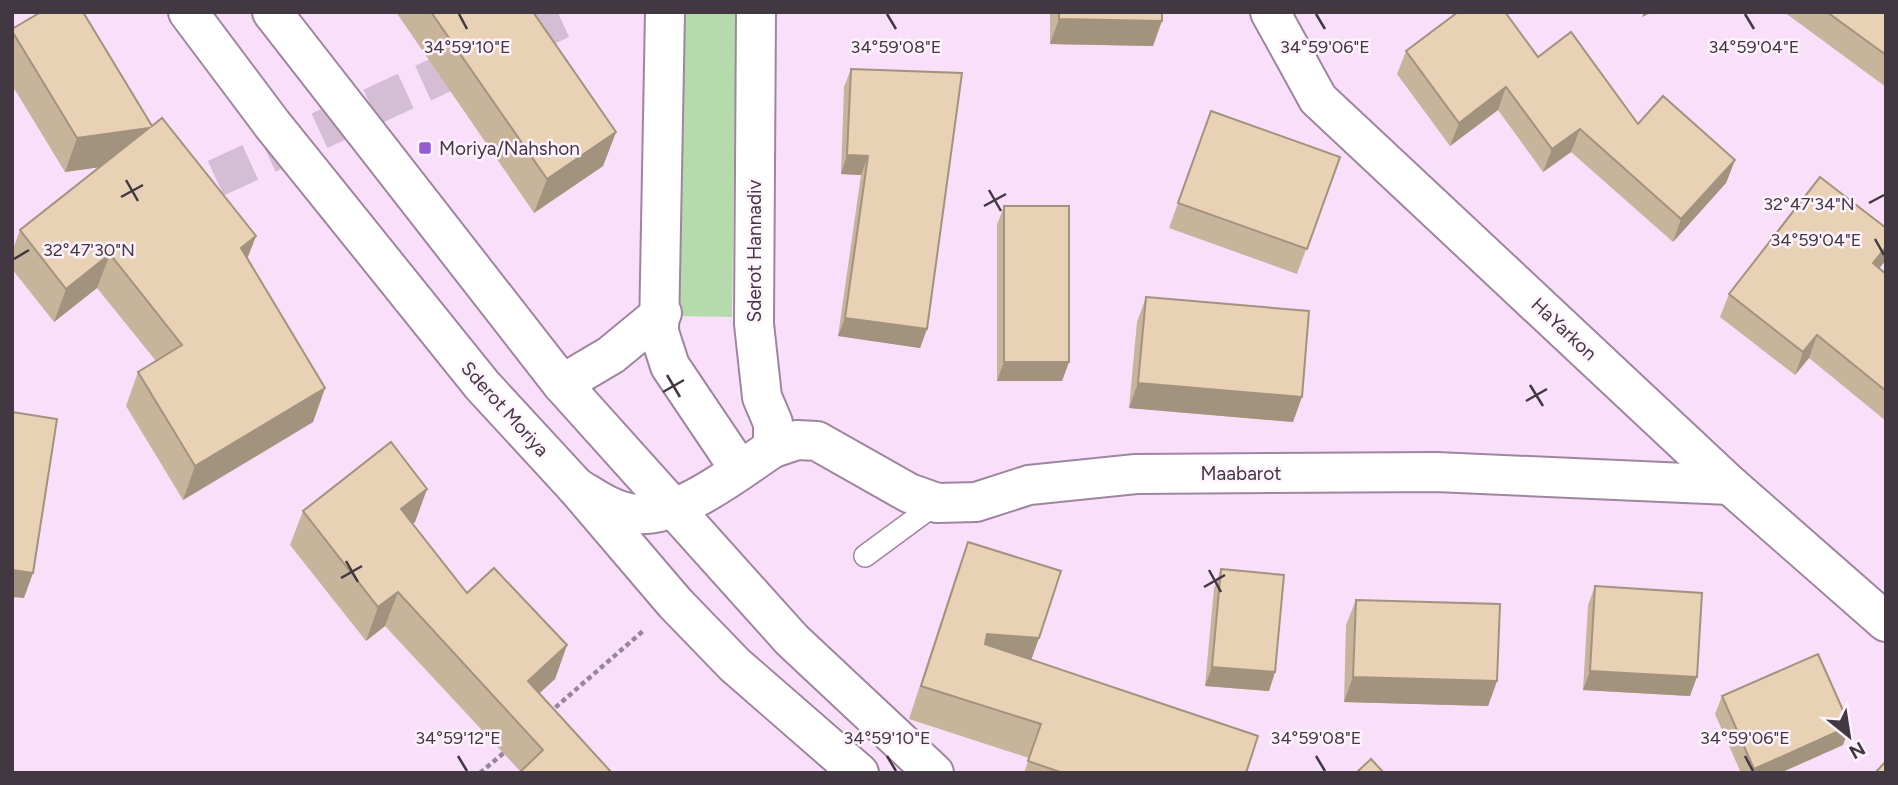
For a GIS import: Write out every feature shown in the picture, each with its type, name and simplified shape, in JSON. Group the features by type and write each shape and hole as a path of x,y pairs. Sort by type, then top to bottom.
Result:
{"street":[{"name":"Sderot Moriya","path":"188,12 272,124 482,385 576,487 675,603 735,665 859,773"},
{"path":"272,12 562,384 792,640 934,773"},
{"path":"664,12 662,313 659,332 670,366 740,470"},
{"name":"Sderot Hannadiv","path":"756,12 754,324 762,397 773,423 773,448"},
{"name":"HaYarkon","path":"1270,12 1318,99 1730,485 1886,622"},
{"path":"562,384 611,355 662,313"},
{"name":"Maabarot","path":"773,448 797,440 817,441 909,493 937,503 976,502 1029,485 1136,474 1436,472 1730,485"},
{"path":"576,487 613,508 631,514 654,514 674,508 773,448"}],"lane":[{"path":"865,556 937,503"}],"path":[{"path":"542,719 675,603"},
{"path":"480,773 511,746"}],"green space":[{"path":"680,12 736,12 732,317 676,316"}],"building":[{"path":"41,12 83,12 152,126 162,118 256,236 241,248 325,388 195,466 138,372 182,345 110,254 66,289 20,230 149,128 77,138 12,31"},
{"path":"431,12 533,12 616,132 547,179"},
{"path":"1059,12 1162,12 1162,21 1059,19"},
{"path":"1458,12 1505,12 1538,57 1571,32 1638,124 1663,96 1735,160 1681,219 1580,129 1552,149 1506,87 1459,123 1406,51"},
{"path":"1827,12 1886,12 1886,55"},
{"path":"851,69 962,73 927,329 845,318 868,156 847,155"},
{"path":"1211,111 1340,157 1307,249 1178,203"},
{"path":"1820,177 1886,228 1886,247 1873,263 1886,274 1886,391 1817,335 1803,352 1729,294"},
{"path":"1004,206 1069,206 1069,362 1004,362"},
{"path":"1146,297 1309,311 1302,397 1138,383"},
{"path":"12,412 57,419 33,573 12,570"},
{"path":"391,442 427,489 401,509 467,593 494,568 567,645 528,681 612,773 519,773 543,750 398,592 378,607 303,511"},
{"path":"968,542 1061,571 1039,638 987,634 985,644 1258,736 1246,773 1063,773 1028,761 1041,724 921,686"},
{"path":"1221,569 1284,575 1275,672 1212,667"},
{"path":"1595,586 1702,593 1697,677 1590,671"},
{"path":"1356,600 1500,604 1497,681 1353,677"},
{"path":"1818,654 1850,726 1754,769 1722,696"},
{"path":"1371,759 1384,773 1356,773"},
{"path":"1886,761 1886,773 1875,773"}],"tunnel":[{"path":"164,202 578,12"}],"place":[{"name":"Moriya/Nahshon","path":"425,148"}]}
